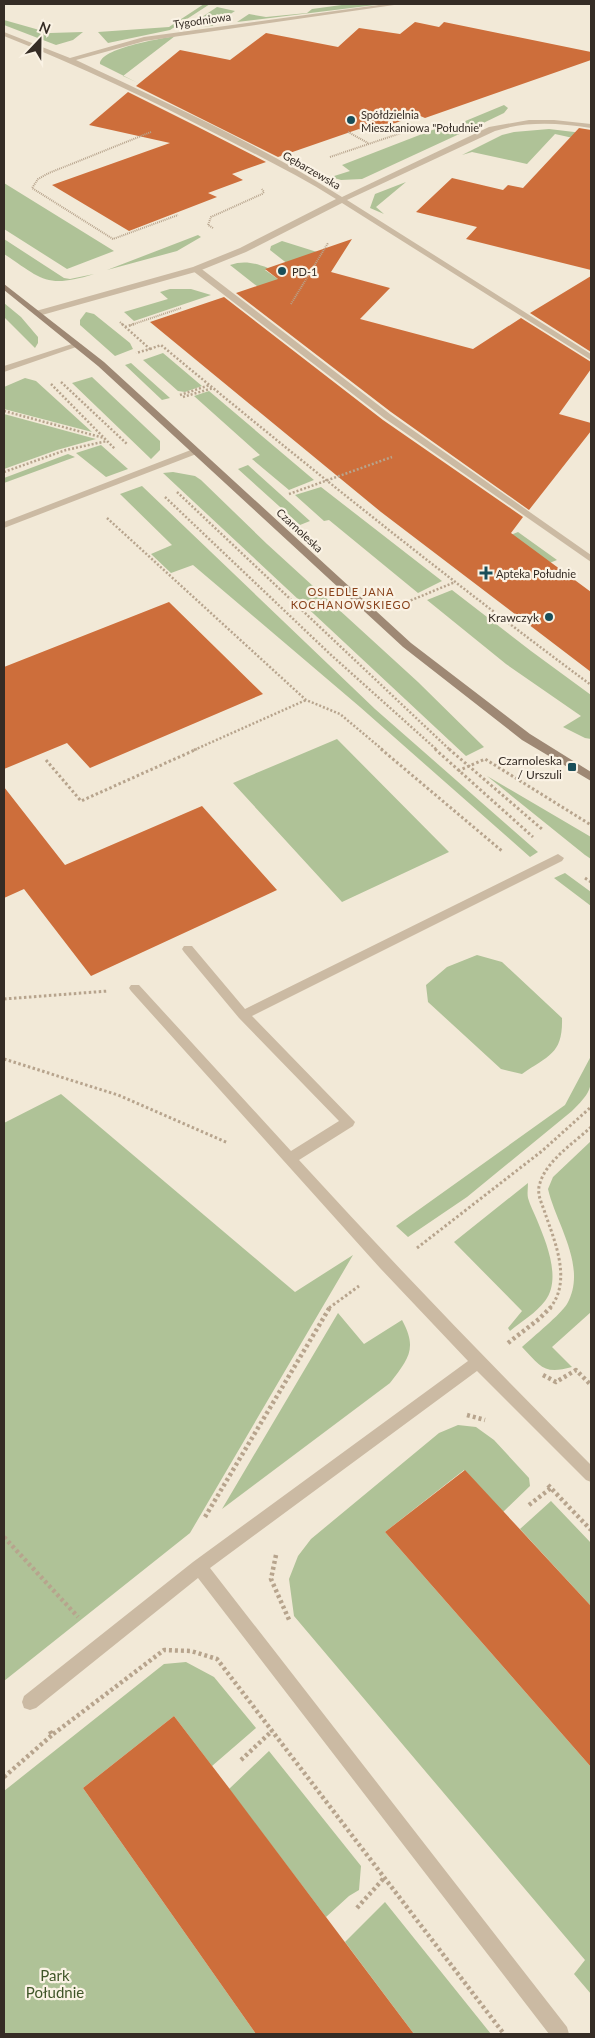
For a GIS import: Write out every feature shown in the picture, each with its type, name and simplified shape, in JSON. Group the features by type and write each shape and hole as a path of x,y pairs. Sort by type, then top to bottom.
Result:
{"street":[{"name":"Tygodniowa","path":"70,60 144,39 398,4"},
{"name":"Gębarzewska","path":"4,34 70,60 188,116 311,180 591,358"},
{"path":"39,313 196,268 243,250 341,200 503,125 518,122 546,122 591,126"},
{"path":"196,268 387,416 591,559"},
{"name":"Czarnoleska","path":"4,286 78,345 407,645 511,726 591,777"},
{"path":"4,369 78,345"},
{"path":"4,525 196,451"},
{"path":"243,1015 558,858"},
{"path":"188,949 243,1015 348,1122 289,1159"},
{"path":"136,988 388,1266 478,1362 591,1475"},
{"path":"30,1702 198,1567 478,1362"},
{"path":"198,1567 560,2034"}],"path":[{"path":"155,131 48,172 38,179 32,188 113,239 178,215"},
{"path":"348,132 369,144"},
{"path":"217,232 208,224 211,218 262,194 264,192 260,185"},
{"path":"276,330 330,240"},
{"path":"125,327 186,306"},
{"path":"150,349 161,345 325,481 591,685"},
{"path":"37,358 468,767 550,835"},
{"path":"26,362 38,371 106,440 323,648 458,771 558,858 591,882"},
{"path":"188,393 210,385"},
{"path":"4,411 106,440"},
{"path":"4,472 66,450 106,440"},
{"path":"286,494 395,456"},
{"path":"82,494 166,574 306,700 340,714 527,873"},
{"path":"400,605 455,582"},
{"path":"586,682 591,679"},
{"path":"46,760 82,801 306,700"},
{"path":"458,771 485,759 591,825"},
{"path":"4,999 136,988"},
{"path":"4,1059 118,1096 234,1145"},
{"path":"421,1254 415,1249 542,1151 591,1107"},
{"path":"478,1362 508,1343 556,1302 560,1288 560,1268 538,1194 541,1180 559,1157 591,1127"},
{"path":"219,1552 205,1517 331,1305 388,1266"},
{"path":"501,1336 514,1349"},
{"path":"538,1372 556,1382 576,1370 591,1385"},
{"path":"462,1414 486,1421"},
{"path":"544,1481 591,1530"},
{"path":"529,1505 551,1488"},
{"path":"4,1537 102,1644"},
{"path":"277,1551 271,1579 294,1629"},
{"path":"4,1776 52,1735 164,1650 182,1649 201,1652 217,1659 504,2034"},
{"path":"30,1702 52,1735"},
{"path":"241,1760 272,1731"},
{"path":"357,1908 384,1878"}],"green space":[{"path":"204,4 210,4 170,30 108,43 98,32 169,27"},
{"path":"349,4 383,4 237,22 249,14 266,17 307,13 312,9"},
{"path":"217,7 235,11 212,26 187,27"},
{"path":"4,20 50,33 83,32 73,40 56,45 4,25"},
{"path":"175,36 123,76 100,64 103,58 110,53 132,45"},
{"path":"136,82 190,107 178,103"},
{"path":"504,105 508,108 504,113 475,127 463,122"},
{"path":"448,124 468,130 362,179 341,180 331,177 350,171 342,165"},
{"path":"549,129 591,134 591,142 555,134 527,164 472,152 462,155 502,135"},
{"path":"406,182 376,207 384,214 370,208 375,194"},
{"path":"4,183 114,251 67,269 4,229"},
{"path":"198,235 201,237 177,251 107,270"},
{"path":"4,239 64,278 70,279 94,274 65,281 45,279 27,270 4,254"},
{"path":"282,241 317,252 281,305 230,265 245,262 259,265 268,268 265,270 278,279 298,272 270,250 271,246"},
{"path":"170,289 191,289 211,295 134,321 124,312 168,299 160,292"},
{"path":"4,303 21,317 38,337 38,343 35,348 4,317"},
{"path":"86,312 94,314 130,343 133,349 115,356 80,325 80,320"},
{"path":"163,353 202,386 185,392 178,391 143,360"},
{"path":"131,363 170,398 162,400 125,365"},
{"path":"92,377 160,441 160,450 151,459 72,383"},
{"path":"25,378 36,381 92,432 4,409 4,387"},
{"path":"209,391 314,480 289,490 252,459 260,455 194,396"},
{"path":"4,414 96,439 57,450 4,469"},
{"path":"101,445 128,469 106,477 76,453"},
{"path":"68,454 75,457 4,483 4,478"},
{"path":"248,465 310,521 300,525 238,469"},
{"path":"173,472 195,476 201,480 267,544 418,682 484,747 466,756 163,473"},
{"path":"142,486 375,709 538,852 530,857 360,707 193,565 171,573 151,554 172,545 120,494"},
{"path":"321,487 442,581 418,593 329,520 324,521 295,495"},
{"path":"518,532 557,560 542,566 503,538"},
{"path":"452,590 591,695 591,739 563,727 581,716 506,664 427,600"},
{"path":"337,739 449,852 342,902 233,783"},
{"path":"487,776 591,837 591,859 585,855"},
{"path":"565,873 591,892 591,906 554,878"},
{"path":"477,955 502,962 562,1018 562,1030 557,1047 547,1057 522,1074 501,1069 428,1002 426,985 447,967"},
{"path":"591,1056 591,1081 588,1092 572,1111 467,1197 408,1237 396,1226 565,1105"},
{"path":"61,1094 295,1292 353,1255 190,1533 4,1681 4,1123"},
{"path":"591,1141 591,1312 552,1347 572,1367 555,1370 549,1369 539,1364 522,1347 564,1308 573,1290 574,1275 572,1261 548,1189 553,1177"},
{"path":"528,1183 528,1198 551,1260 552,1282 550,1292 545,1301 510,1331 508,1328 522,1311 454,1242"},
{"path":"338,1313 364,1344 402,1320 407,1330 410,1346 409,1353 402,1367 390,1383 222,1509"},
{"path":"458,1425 476,1427 494,1440 529,1478 530,1486 503,1512 464,1470 385,1532 591,1767 591,1994 574,1974 585,1960 294,1616 289,1579 298,1556 311,1539 439,1433"},
{"path":"551,1501 591,1543 591,1606 520,1529"},
{"name":"Park Południe","path":"186,1662 214,1677 256,1728 212,1766 174,1716 83,1788 256,2034 4,2034 4,1791 164,1664"},
{"path":"269,1751 361,1866 359,1890 349,1896 326,1917 229,1789"},
{"path":"385,1902 491,2034 414,2034 345,1942"}],"building":[{"path":"415,22 439,27 444,22 591,52 591,60 425,118 418,115 367,133 359,129 278,157 136,86 180,50 230,60 266,33 338,47 359,28 400,34"},
{"path":"128,92 266,162 232,174 243,180 208,193 217,197 129,231 52,185 170,143 89,125"},
{"path":"579,128 591,130 591,270 466,239 477,227 416,212 452,178 503,190 508,185 523,188"},
{"path":"352,239 331,272 390,288 360,319 473,349 521,318 591,362 591,369 559,414 591,423 591,431 529,510 391,412 236,293 278,279 265,269"},
{"path":"591,276 591,352 530,313"},
{"path":"224,297 383,420 523,517 511,533 591,592 591,672 381,512 150,322"},
{"path":"169,602 263,694 90,768 67,743 4,769 4,667"},
{"path":"4,787 65,865 202,806 277,890 91,976 24,889 4,898"},
{"path":"465,1470 591,1606 591,1767 385,1532"},
{"path":"174,1716 414,2034 256,2034 83,1788"}],"place":[{"name":"Spółdzielnia Mieszkaniowa \"Południe\"","path":"351,120"},
{"name":"PD-1","path":"282,271"},
{"name":"Apteka Południe","path":"486,573"},
{"name":"Krawczyk","path":"549,617"},
{"name":"Czarnoleska / Urszuli","path":"572,767"}],"district":[{"name":"OSIEDLE JANA KOCHANOWSKIEGO","path":"351,597"}]}
